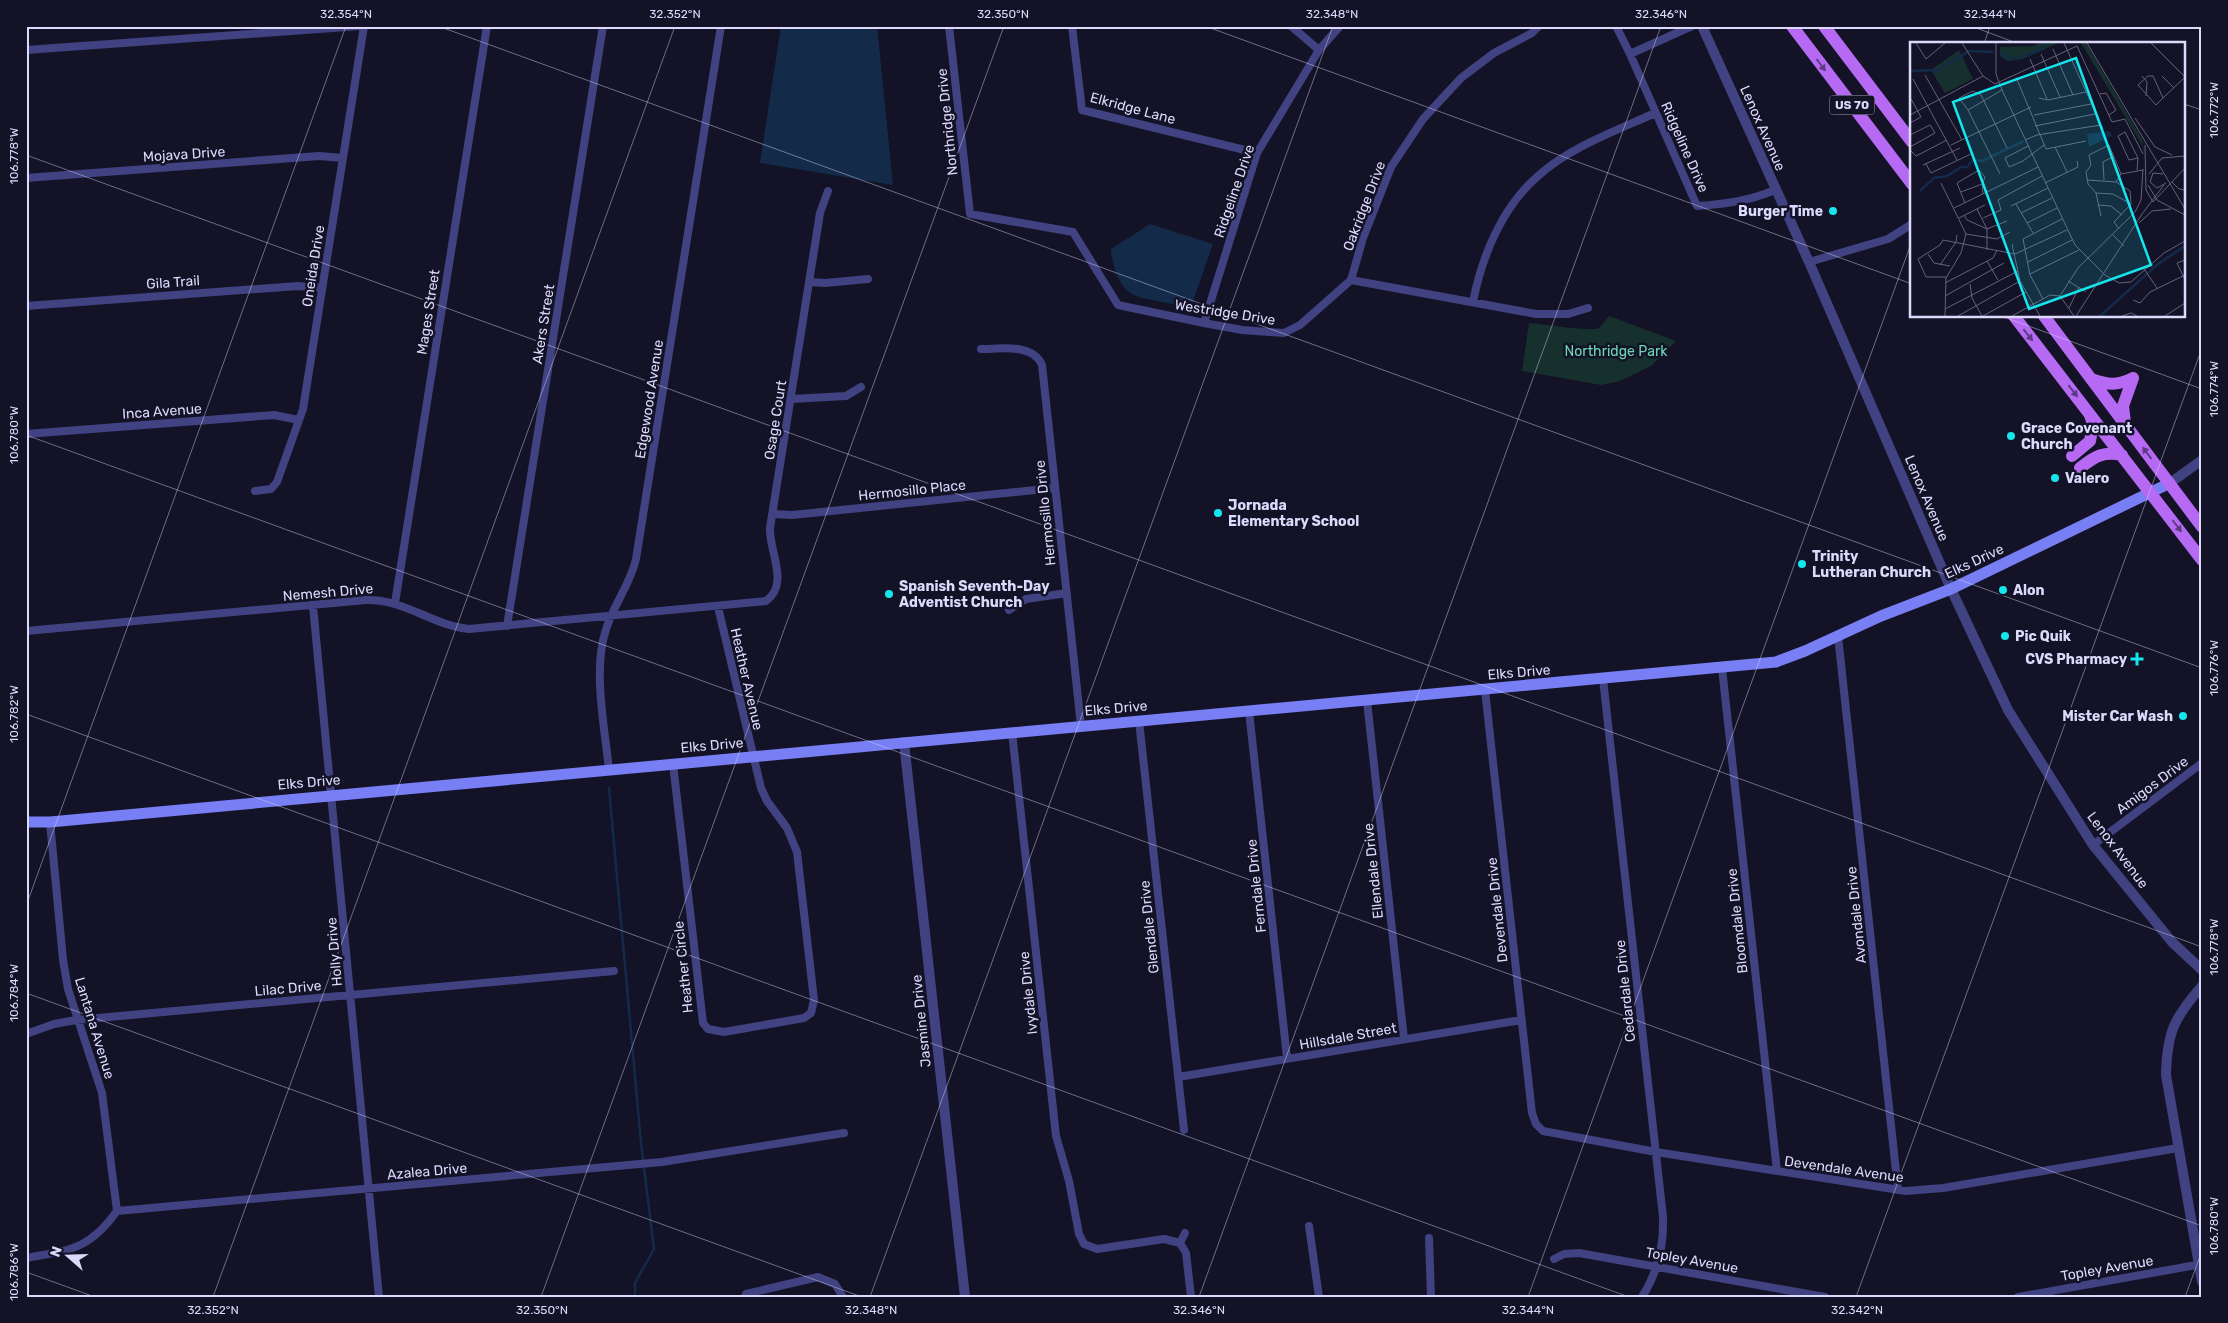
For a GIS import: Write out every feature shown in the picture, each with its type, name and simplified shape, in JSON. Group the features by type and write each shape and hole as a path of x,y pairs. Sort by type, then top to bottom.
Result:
{"main road":[{"name":"US 70","path":"1792,26 1910,181"},
{"name":"US 70","path":"1824,26 1910,139"},
{"path":"2016,318 2202,560"},
{"path":"2045,318 2202,527"},
{"path":"2091,379 2107,385 2120,384 2134,378 2123,406 2125,423"},
{"path":"2072,456 2090,441 2093,424 2089,412"},
{"path":"2080,468 2092,458 2104,453 2122,455"},
{"name":"Elks Drive","path":"26,822 50,822 1776,662 1881,616 1951,589 2170,483"}],"street":[{"path":"26,50 360,26"},
{"name":"Oneida Drive","path":"256,491 271,489 277,482 300,420 364,26"},
{"name":"Mages Street","path":"395,603 487,26"},
{"name":"Akers Street","path":"507,626 603,26"},
{"name":"Edgewood Avenue","path":"609,770 600,665 603,640 611,617 628,584 636,559 721,26"},
{"name":"Northridge Drive","path":"949,26 970,214"},
{"name":"Elkridge Lane","path":"1072,26 1082,110 1257,153"},
{"path":"1291,26 1319,50"},
{"name":"Ridgeline Drive","path":"1204,324 1257,153 1319,50 1340,26"},
{"name":"Oakridge Drive","path":"1351,280 1363,238 1391,168 1423,119 1461,78 1494,53 1532,33 1539,26"},
{"name":"Ridgeline Drive","path":"1616,26 1697,206 1738,202 1757,198 1775,190"},
{"path":"1630,54 1692,26"},
{"name":"Lenox Avenue","path":"1702,26 1809,262 1951,589 2008,710 2093,845 2172,942 2202,970"},
{"path":"1473,302 1492,240 1516,199 1528,186 1554,164 1584,146 1655,113"},
{"name":"Mojava Drive","path":"26,178 319,156 343,158"},
{"name":"Osage Court","path":"718,607 762,603 774,594 779,578 770,540 772,514 820,213 828,191"},
{"name":"Westridge Drive","path":"970,214 1073,232 1118,305 1204,324 1242,330 1284,333 1300,324 1351,280"},
{"path":"1809,262 1888,239 1910,225"},
{"path":"810,282 825,283 868,279"},
{"path":"1351,280 1536,314 1568,314 1588,308"},
{"name":"Gila Trail","path":"26,306 298,286 322,288"},
{"name":"Hermosillo Drive","path":"981,349 1024,350 1034,353 1040,360 1043,370 1081,726"},
{"path":"791,399 846,396 862,387"},
{"name":"Inca Avenue","path":"26,434 274,415 300,420"},
{"path":"2170,483 2202,460"},
{"name":"Hermosillo Place","path":"772,514 802,514 1056,488"},
{"path":"1009,610 1026,599 1066,593"},
{"name":"Nemesh Drive","path":"26,631 366,600 395,603 439,622 462,628 507,626 718,607"},
{"name":"Holly Drive","path":"313,606 379,1297"},
{"name":"Heather Avenue","path":"718,607 754,756"},
{"name":"Avondale Drive","path":"1838,636 1898,1190"},
{"name":"Bloomdale Drive","path":"1722,668 1777,1172"},
{"name":"Cedardale Drive","path":"1603,679 1664,1226 1657,1266 1642,1297"},
{"name":"Devendale Drive","path":"1486,690 1532,1113 1537,1126"},
{"name":"Ellendale Drive","path":"1367,701 1404,1039"},
{"name":"Ferndale Drive","path":"1249,711 1287,1058"},
{"name":"Glendale Drive","path":"1139,721 1184,1130"},
{"name":"Ivydale Drive","path":"1012,732 1056,1136 1070,1181 1078,1234 1086,1246"},
{"name":"Jasmine Drive","path":"904,742 965,1297"},
{"name":"Heather Circle","path":"673,764 701,1019 708,1029 724,1032 804,1018 811,1013 814,1005 797,852 787,828 764,794 754,756"},
{"path":"2199,765 2202,774"},
{"name":"Amigos Drive","path":"2093,845 2199,765"},
{"name":"Lantana Avenue","path":"50,822 63,960 68,990 76,1020 91,1054 102,1093 117,1211"},
{"name":"Lilac Drive","path":"26,1034 54,1024 76,1020 614,971"},
{"path":"2202,986 2186,1003 2174,1023 2167,1046 2166,1075 2202,1282"},
{"name":"Hillsdale Street","path":"1178,1077 1522,1020"},
{"name":"Devendale Avenue","path":"1537,1126 1551,1134 1777,1172 1898,1190 1943,1188 2178,1148"},
{"name":"Azalea Drive","path":"117,1211 662,1162 844,1133"},
{"path":"26,1258 67,1251 84,1245 95,1236 117,1211"},
{"path":"1309,1226 1319,1297"},
{"path":"1180,1243 1185,1234"},
{"path":"1081,1253 1086,1246 1101,1249 1164,1238 1180,1243 1186,1253 1191,1297"},
{"path":"1429,1238 1431,1297"},
{"name":"Topley Avenue","path":"1554,1259 1564,1254 1579,1253 1825,1297"},
{"name":"Topley Avenue","path":"2018,1297 2052,1294 2200,1264"},
{"path":"745,1297 746,1294 818,1277 835,1284 843,1297"}],"green space":[{"name":"Northridge Park","path":"1609,316 1676,341 1651,366 1620,381 1601,385 1522,371 1529,323 1595,329 1599,328"}],"water":[{"path":"781,26 877,26 893,185 760,163"},
{"path":"1150,224 1213,244 1191,307 1137,296 1127,290 1119,280 1114,268 1111,249"}],"waterway":[{"path":"609,788 641,1143 654,1249 635,1283 635,1297"}],"place":[{"name":"Burger Time","path":"1833,211"},
{"name":"Grace Covenant Church","path":"2011,436"},
{"name":"Valero","path":"2055,478"},
{"name":"Jornada Elementary School","path":"1218,513"},
{"name":"Trinity Lutheran Church","path":"1802,564"},
{"name":"Alon","path":"2003,590"},
{"name":"Spanish Seventh-Day Adventist Church","path":"889,594"},
{"name":"Pic Quik","path":"2005,636"},
{"name":"CVS Pharmacy","path":"2137,659"},
{"name":"Mister Car Wash","path":"2183,716"}]}
